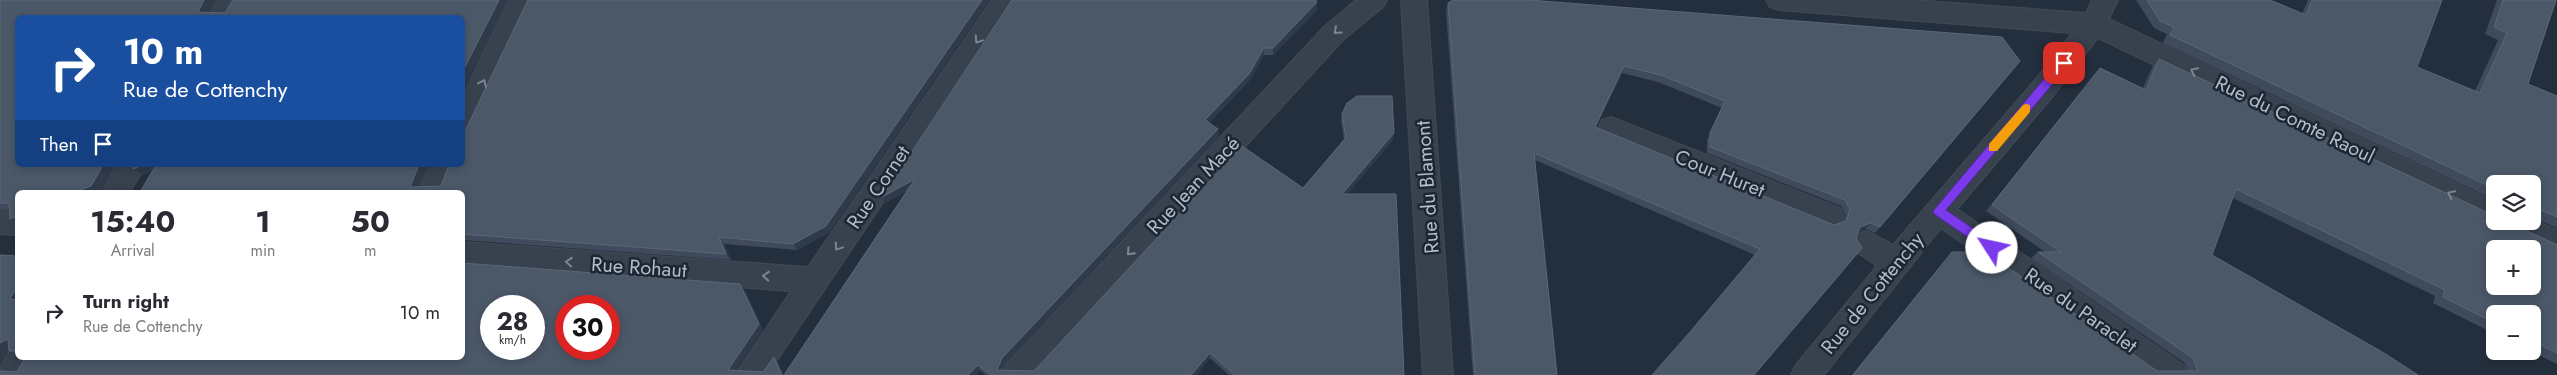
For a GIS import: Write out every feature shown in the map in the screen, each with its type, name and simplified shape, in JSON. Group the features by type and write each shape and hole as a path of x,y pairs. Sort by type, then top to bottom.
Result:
{"street":[{"path":"222,15 230,0"},
{"path":"465,121 522,0"},
{"name":"Rue Cornet","path":"750,375 1006,0"},
{"name":"Rue Jean Macé","path":"1016,375 1334,33 1374,0"},
{"name":"Rue du Blamont","path":"1414,0 1438,375"},
{"path":"1779,0 2094,24"},
{"name":"Rue de Cottenchy","path":"1806,375 1938,211 2044,88 2094,24 2106,0"},
{"name":"Rue du Comte Raoul","path":"2094,24 2486,211"},
{"name":"Cour Huret","path":"1611,128 1830,217"},
{"path":"117,190 131,167"},
{"path":"433,190 443,167"},
{"name":"Rue du Paraclet","path":"1938,211 2174,375"},
{"path":"0,222 15,223"},
{"path":"2528,230 2557,244"},
{"path":"1867,243 1896,263"},
{"name":"Rue Rohaut","path":"465,254 815,280"},
{"path":"12,375 21,360"}],"building":[{"path":"0,0 204,0 198,12 225,13 233,0 499,0 465,67 465,15 15,15 15,167 102,167 91,186 80,190 15,190 15,217 10,219 9,203 0,203"},
{"path":"528,0 982,0 826,226 793,244 719,237 726,254 465,234 465,190 141,190 155,167 418,167 410,187 441,186 448,167 465,167 466,129"},
{"path":"1012,0 1316,0 1317,2 1273,48 1264,48 1249,74 1205,120 1218,129 1002,358 997,370 1034,371 1242,146 1303,188 1346,138 1342,114 1347,103 1357,96 1392,96 1394,133 1342,194 1396,194 1404,375 1235,375 1210,353 1191,375 991,375 978,365 968,375 784,375 915,179 882,197"},
{"path":"1453,0 1529,0 2002,37 2020,61 1880,227 1871,223 1860,227 1856,238 1862,248 1754,375 1652,375 1760,249 1534,153 1557,375 1475,375 1448,3","holes":["1624,66 1661,75 1725,101 1710,133 1710,147 1845,200 1850,210 1846,221 1834,225 1595,127"]},
{"path":"2147,0 2270,0 2306,15 2312,0 2442,0 2417,67 2480,93 2507,33 2494,27 2503,0 2556,0 2528,84 2557,96 2557,217 2541,211 2541,175 2486,175 2486,185 2170,35 2174,27 2160,21"},
{"path":"2159,59 2486,212 2486,230 2525,230 2557,245 2557,353 2541,345 2541,305 2486,305 2486,318 2443,297 2445,290 2236,189 2212,255 2384,353 2418,375 1853,375 1952,252 1986,252 2157,371 2198,371 2193,358 2038,252 2061,252 1992,205 2100,68 2146,90"},
{"path":"0,255 15,256 15,291 10,299 15,300 15,351 9,351 8,339 0,343"},
{"path":"465,263 740,284 759,324 728,370 763,372 774,357 782,375 21,375 0,374 0,371 17,372 24,360 465,360"}],"slow traffic":[{"path":"1993,148 2026,108"}],"route":[{"path":"1992,248 1938,211 2064,63"}]}
